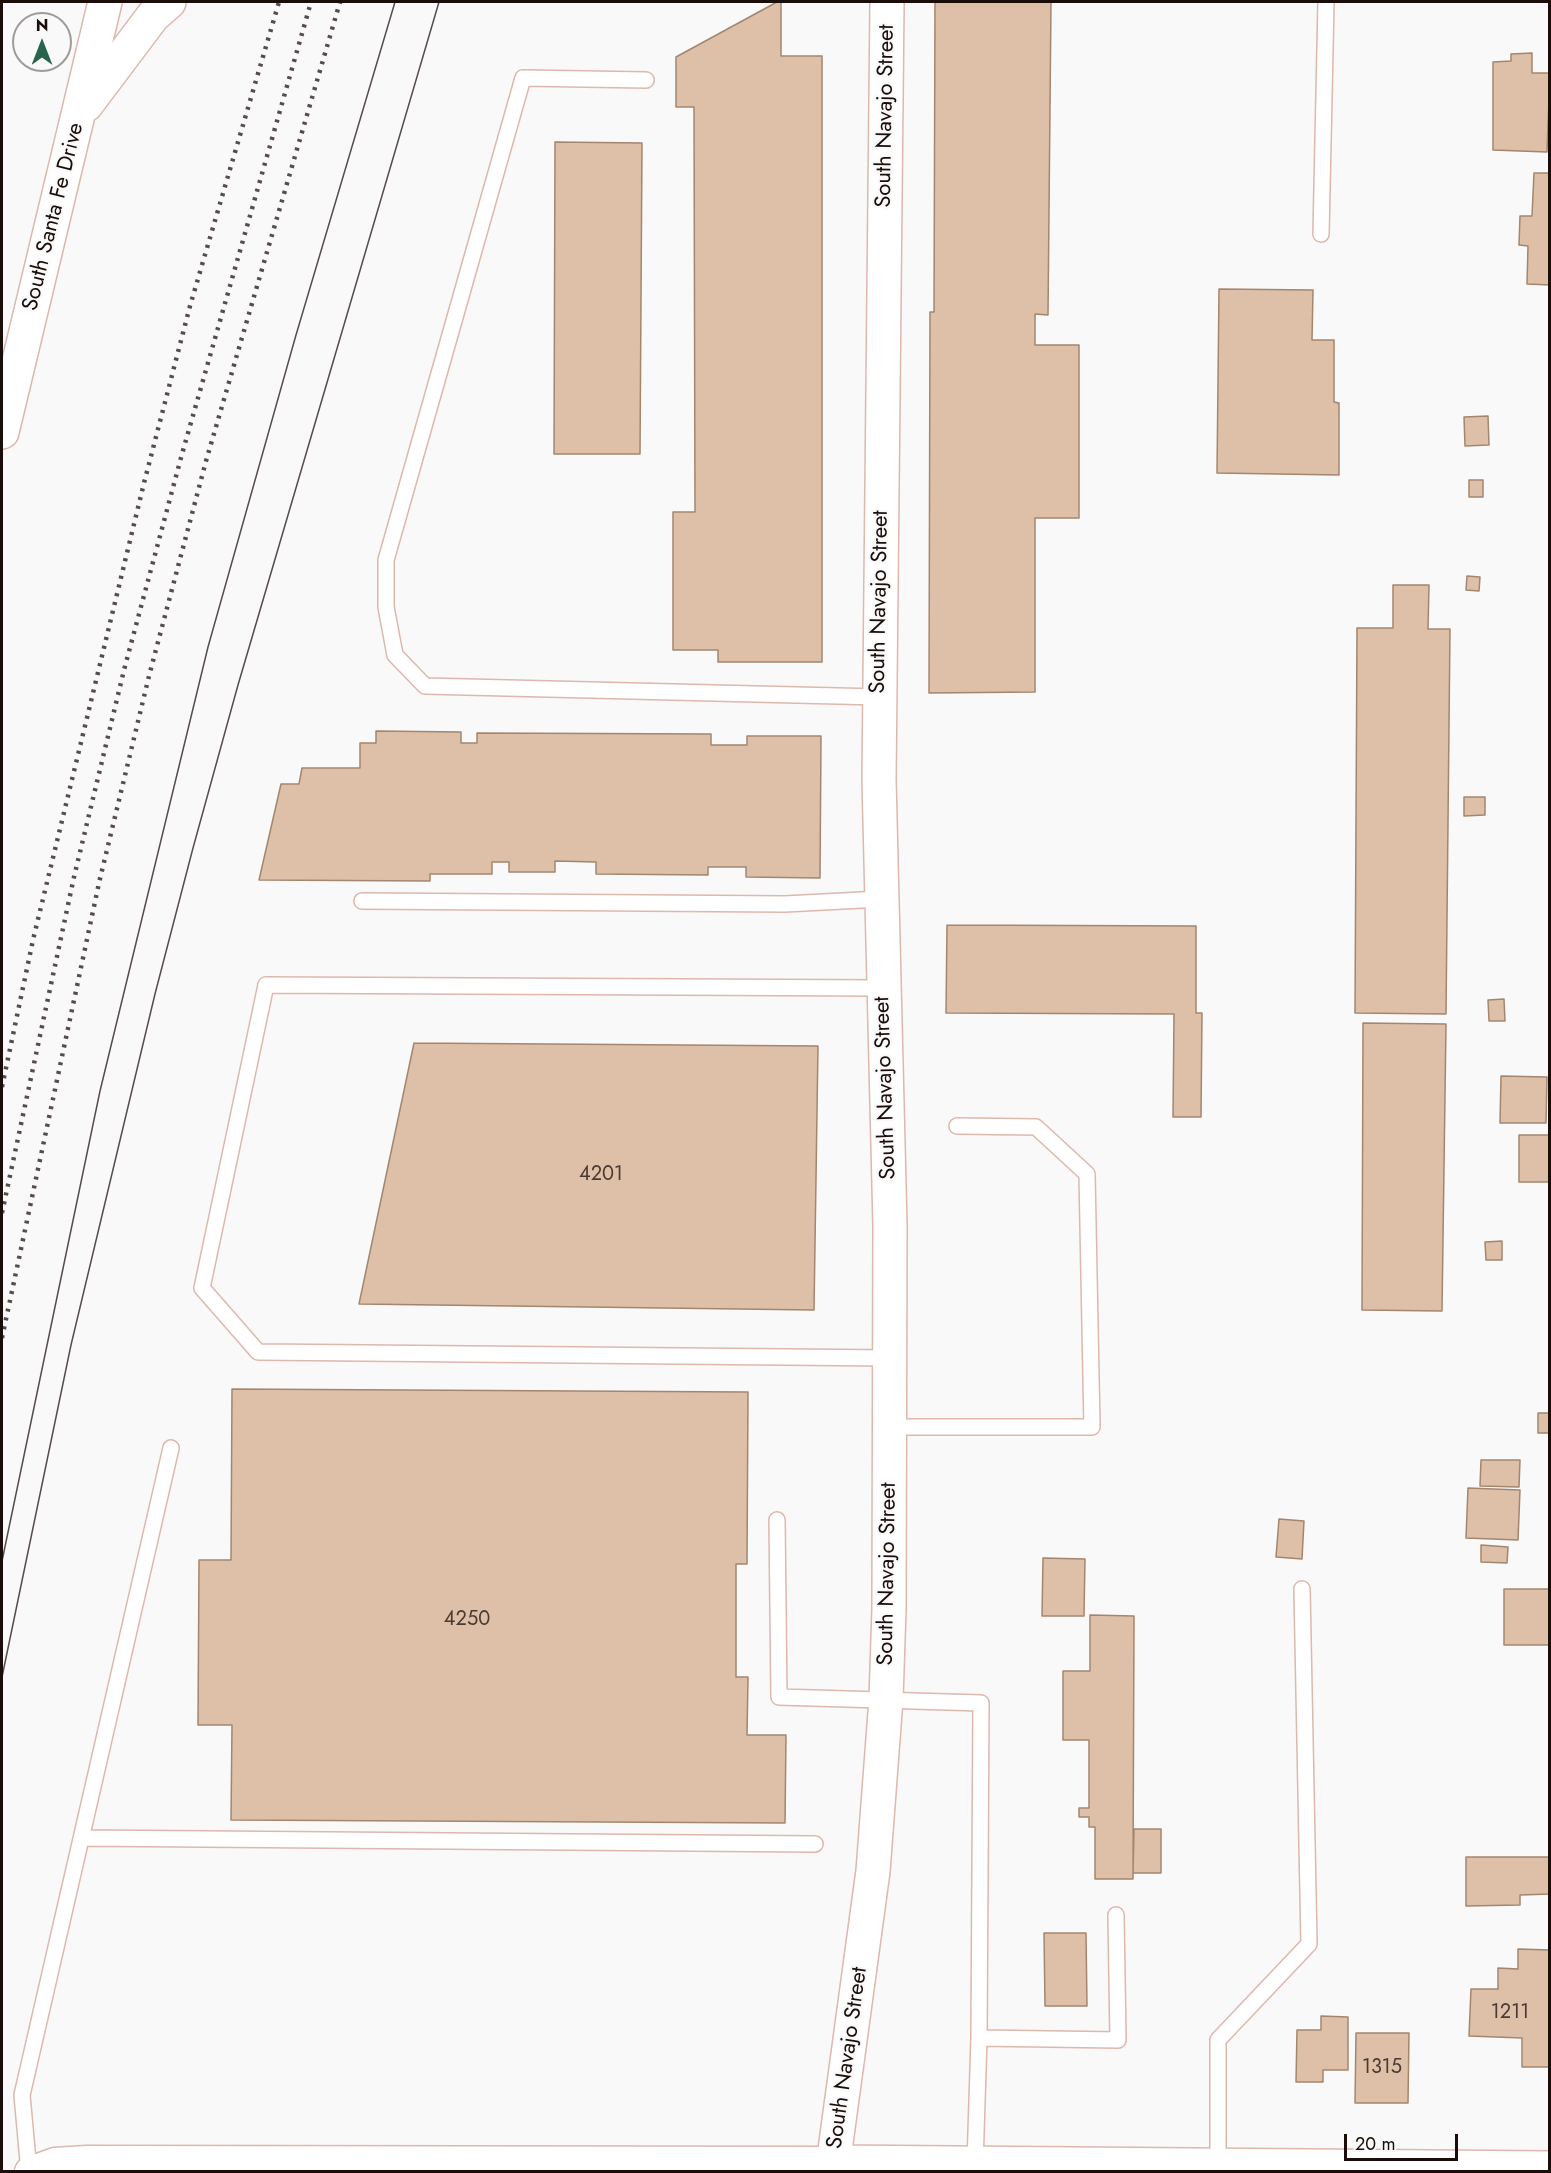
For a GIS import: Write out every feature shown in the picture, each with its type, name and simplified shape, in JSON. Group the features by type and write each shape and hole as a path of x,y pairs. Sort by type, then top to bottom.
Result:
{"main road":[{"name":"South Santa Fe Drive","path":"2,432 105,2"},
{"path":"78,116 153,16 169,2"},
{"name":"South Navajo Street","path":"833,2167 873,1871 886,1699 891,1358 879,697 887,2"},
{"path":"833,2167 975,2164 1218,2165 1448,2170 1550,2168"}],"street":[{"path":"30,2172 55,2163 87,2161 483,2167 833,2167"}],"lane":[{"path":"1322,234 1326,2"},
{"path":"646,80 523,78 386,560 386,607 395,655 425,686 879,697"},
{"path":"362,901 785,904 881,899"},
{"path":"883,988 266,986 202,1288 258,1352 891,1358"},
{"path":"890,1427 1092,1427 1087,1174 1036,1127 957,1126"},
{"path":"30,2172 22,2095 171,1448"},
{"path":"777,1520 779,1697 981,1703 979,2038 975,2164"},
{"path":"1218,2165 1218,2040 1309,1944 1302,1589"},
{"path":"81,1838 815,1844"},
{"path":"979,2038 1118,2040 1116,1915"}],"building":[{"path":"777,2 781,2 781,56 822,56 822,662 718,662 718,650 673,650 673,512 695,512 694,107 676,107 676,57"},
{"path":"935,2 1051,2 1048,315 1035,314 1035,345 1079,345 1079,518 1035,518 1035,692 929,693 930,312 934,312"},
{"path":"1532,53 1532,73 1550,73 1547,152 1493,150 1493,62 1511,61 1511,54"},
{"path":"555,142 642,143 640,454 554,454"},
{"path":"1534,173 1550,173 1550,285 1527,284 1528,246 1519,245 1520,216 1532,216"},
{"path":"1219,289 1313,290 1312,340 1334,340 1334,402 1339,403 1339,475 1217,473"},
{"path":"1488,416 1489,445 1465,446 1464,417"},
{"path":"1469,480 1483,480 1483,497 1469,497"},
{"path":"1467,576 1480,577 1479,591 1466,590"},
{"path":"1393,585 1429,585 1428,629 1450,629 1446,1014 1355,1013 1357,628 1393,628"},
{"path":"376,731 461,732 461,743 477,743 477,733 711,734 711,745 747,745 747,736 821,736 820,878 746,877 746,867 708,867 708,875 596,874 596,862 555,861 555,872 509,872 509,862 492,862 492,874 430,874 430,881 259,880 281,784 299,784 302,768 360,768 360,743 376,743"},
{"path":"1464,797 1485,797 1485,815 1464,816"},
{"path":"947,925 1196,926 1196,1013 1202,1013 1201,1117 1173,1117 1174,1014 946,1013"},
{"path":"1504,999 1505,1021 1489,1021 1488,1000"},
{"path":"1363,1023 1446,1024 1442,1311 1362,1310"},
{"path":"414,1043 818,1046 814,1310 359,1304"},
{"path":"1501,1076 1547,1077 1546,1123 1500,1123"},
{"path":"1519,1135 1550,1135 1550,1182 1519,1182"},
{"path":"1502,1241 1502,1260 1486,1260 1485,1242"},
{"path":"232,1389 748,1392 747,1564 736,1564 736,1677 748,1677 747,1735 786,1735 785,1823 231,1820 232,1725 198,1725 199,1560 231,1560"},
{"path":"1538,1413 1550,1413 1550,1433 1538,1433"},
{"path":"1481,1460 1520,1460 1519,1487 1480,1486"},
{"path":"1468,1488 1520,1490 1518,1540 1466,1538"},
{"path":"1279,1519 1304,1521 1302,1559 1276,1557"},
{"path":"1481,1545 1508,1547 1507,1563 1481,1562"},
{"path":"1043,1558 1085,1559 1084,1616 1042,1616"},
{"path":"1504,1589 1550,1589 1550,1645 1504,1645"},
{"path":"1090,1615 1134,1616 1133,1879 1095,1879 1095,1827 1089,1827 1089,1817 1079,1817 1079,1808 1089,1808 1089,1740 1063,1740 1063,1671 1090,1671"},
{"path":"1134,1829 1161,1829 1161,1873 1133,1873"},
{"path":"1466,1857 1550,1857 1550,1894 1520,1895 1520,1905 1466,1906"},
{"path":"1044,1933 1086,1933 1087,2006 1045,2006"},
{"path":"1518,1949 1550,1950 1550,2067 1522,2067 1522,2038 1469,2036 1471,1989 1498,1989 1498,1968 1518,1969"},
{"path":"1321,2016 1348,2017 1348,2070 1323,2070 1323,2082 1296,2082 1297,2030 1321,2030"},
{"path":"1356,2033 1409,2033 1408,2103 1355,2103"}],"tram line":[{"path":"2,1561 100,1091 208,647 296,335 395,2"},
{"path":"2,1677 71,1345 155,994 193,848 238,685 439,2"}],"railway":[{"path":"2,1087 33,940 144,483 190,306 279,2"},
{"path":"2,1213 74,877 124,670 182,454 311,2"},
{"path":"2,1338 99,883 149,676 206,461 340,2"}]}
